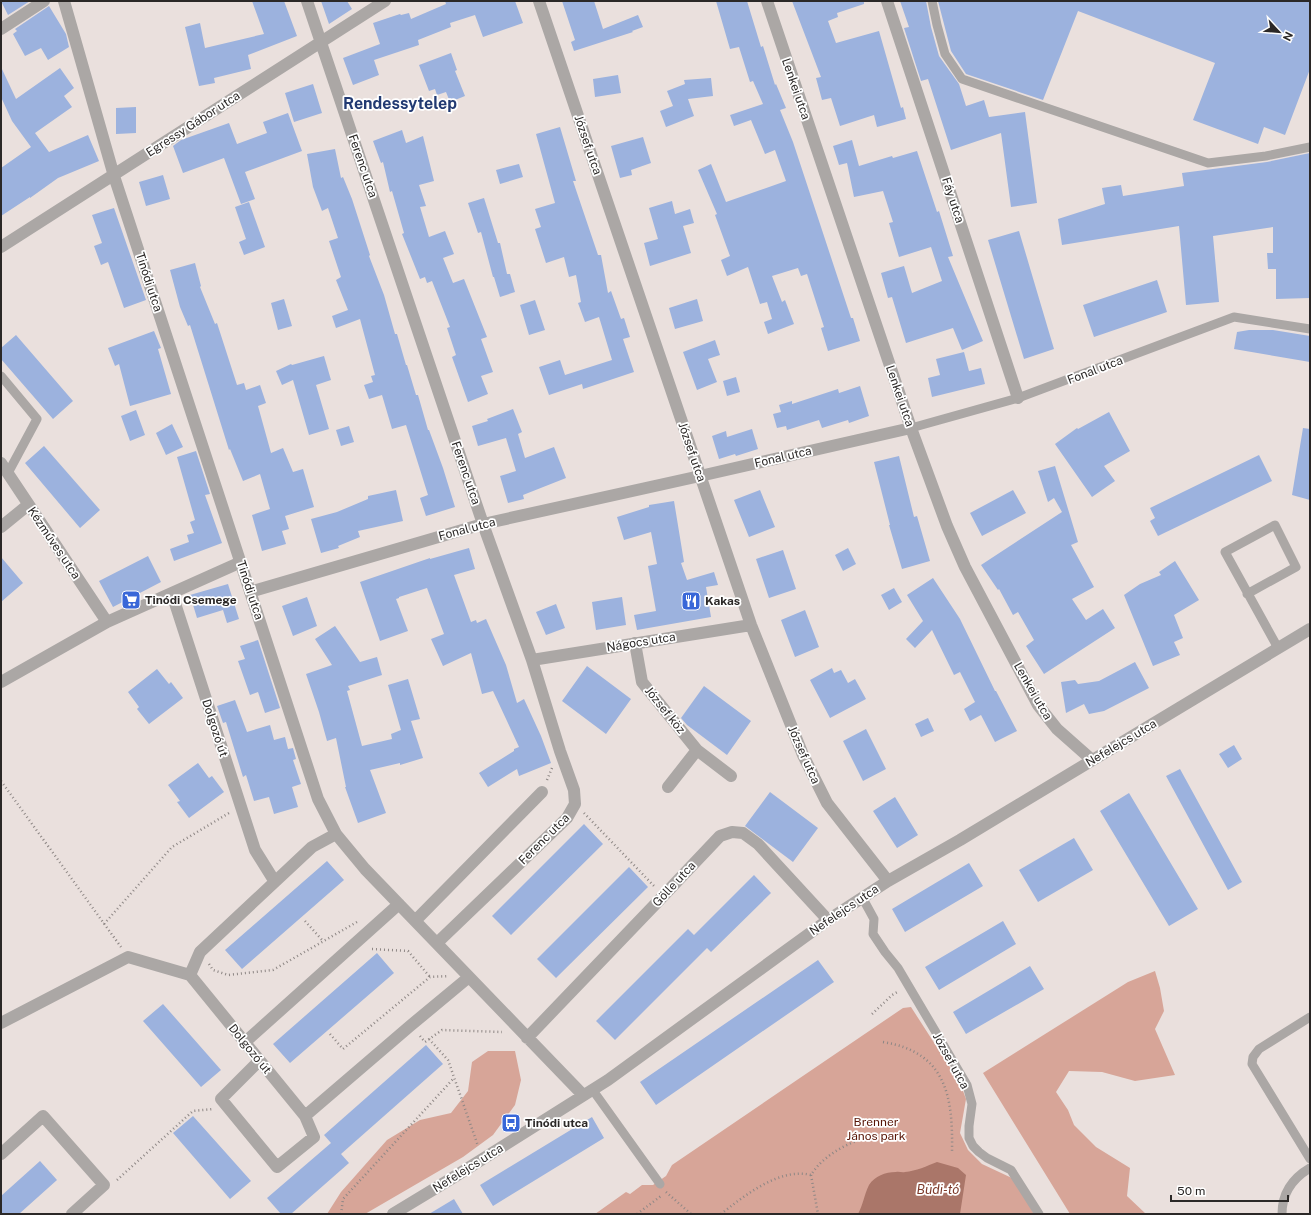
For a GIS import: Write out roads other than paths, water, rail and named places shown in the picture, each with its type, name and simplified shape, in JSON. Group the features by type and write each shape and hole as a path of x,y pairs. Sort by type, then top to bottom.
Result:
{"street":[{"path":"1,29 44,1"},
{"name":"Tinódi utca","path":"64,1 114,176 318,799 336,834 365,869 437,943 465,980 587,1092"},
{"name":"Ferenc utca","path":"308,1 483,524 532,660 560,751 574,790 575,804 567,818 437,943"},
{"name":"Egressy Gábor utca","path":"1,247 385,1"},
{"name":"József utca","path":"539,1 751,625 803,755 827,803 888,881"},
{"name":"Lenkei utca","path":"767,1 911,428 946,526 965,567 1038,705 1057,729 1092,760"},
{"name":"Fáy utca","path":"887,1 1018,398"},
{"name":"Fonal utca","path":"250,592 483,524 911,428"},
{"name":"Kézműves utca","path":"4,468 107,622"},
{"path":"1,527 28,505"},
{"path":"1,682 107,622 241,562"},
{"name":"Dolgozó út","path":"172,594 255,850 275,882"},
{"name":"Nágocs utca","path":"532,660 751,625"},
{"name":"Nefelejcs utca","path":"393,1214 614,1075 862,897 960,840 1310,629"},
{"name":"József köz","path":"635,643 642,682 698,750 731,776"},
{"path":"668,788 698,750"},
{"path":"415,921 542,792"},
{"name":"Gölle utca","path":"527,1038 720,836 732,832 743,833 758,844 828,920"},
{"path":"1,1023 128,957 190,975 200,952 312,847 336,834"},
{"path":"244,1042 399,904"},
{"name":"Dolgozó út","path":"190,975 305,1116 314,1137 277,1168 221,1099 259,1061"},
{"path":"305,1116 465,980"},
{"path":"1,1154 42,1116 104,1185 72,1214"}],"lane":[{"path":"932,1 945,54 962,78 1208,163 1266,156 1310,146"},
{"name":"Fonal utca","path":"911,428 1018,398 1234,317 1310,329"},
{"path":"1,376 37,419 4,468"},
{"path":"1247,594 1296,567 1275,525 1225,552 1247,594 1278,648"},
{"name":"József utca","path":"862,897 874,919 873,934 898,968 967,1085 972,1104 969,1138 973,1146 987,1158 1011,1170 1039,1214"},
{"path":"1310,1017 1259,1049 1253,1057 1252,1064 1310,1159"},
{"path":"587,1092 660,1184"},
{"path":"1282,1214 1284,1197 1288,1189 1295,1179 1310,1168"}],"water":[{"name":"Büdi-tó","path":"937,1162 958,1168 966,1175 960,1214 858,1214 869,1185 877,1177 888,1173 913,1171"}],"place":[{"name":"Tinódi Csemege","path":"131,600"},
{"name":"Kakas","path":"691,601"},
{"name":"Tinódi utca","path":"511,1123"}],"district":[{"name":"Rendessytelep","path":"400,103"}],"park label":[{"name":"Brenner János park","path":"876,1129"}]}
